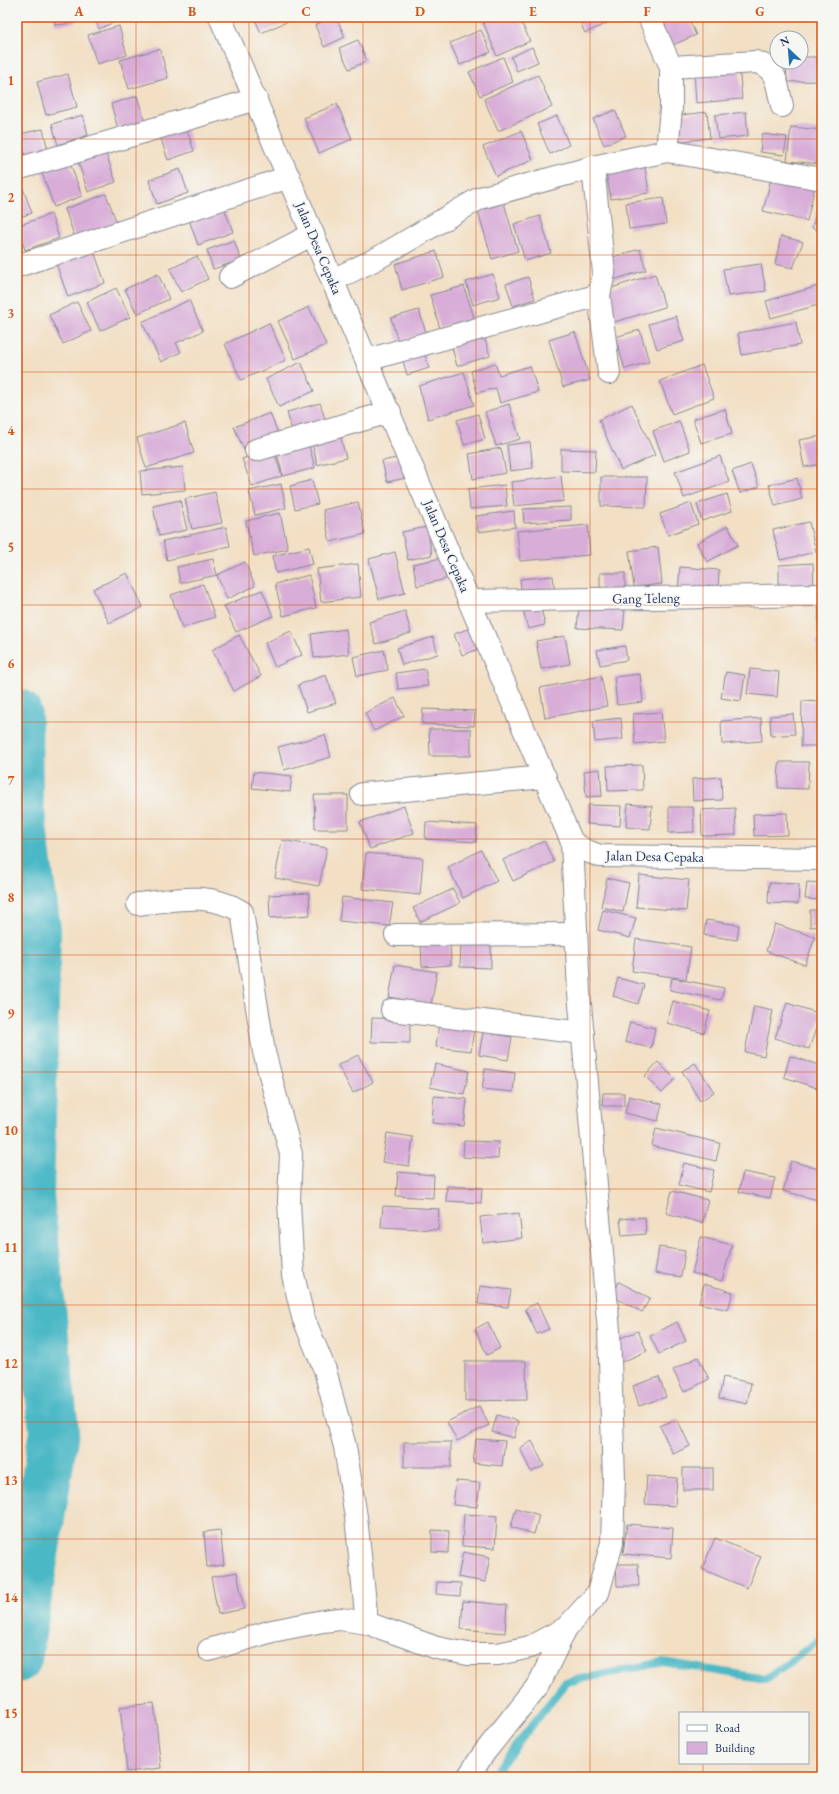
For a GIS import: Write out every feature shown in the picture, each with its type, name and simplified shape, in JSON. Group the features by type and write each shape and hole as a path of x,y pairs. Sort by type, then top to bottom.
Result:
{"street":[{"name":"Jalan Desa Cepaka","path":"220,17 471,601 572,842 584,850 600,856 822,859"},
{"path":"649,17 671,67 671,109 667,151"},
{"path":"671,67 756,62 764,64 773,72 782,106"},
{"path":"17,170 256,99"},
{"path":"334,280 378,258 480,198 593,167 667,151 822,179"},
{"path":"593,167 604,273 599,295 609,373"},
{"path":"17,266 289,177"},
{"path":"230,277 313,234"},
{"path":"367,360 599,295"},
{"path":"256,450 390,412"},
{"name":"Gang Teleng","path":"471,601 822,595"},
{"path":"362,794 545,777"},
{"path":"468,1777 484,1753 539,1684 566,1628 598,1593 612,1543 614,1479 609,1331 583,1033 576,934 572,842"},
{"path":"138,904 199,897 230,904 242,912 264,1052 291,1154 289,1201 293,1275 303,1318 325,1370 345,1447 356,1517 367,1623"},
{"path":"396,935 576,934"},
{"path":"392,1010 583,1033"},
{"path":"209,1650 272,1631 340,1619 367,1623 438,1648 468,1654 498,1654 530,1647 566,1628"}],"building":[{"path":"54,17 75,17 75,23 55,25"},
{"path":"94,17 125,17 99,29"},
{"path":"254,17 298,17 261,33"},
{"path":"336,17 345,37 324,47 315,25"},
{"path":"481,17 519,17 530,41 497,56"},
{"path":"578,17 621,17 585,33"},
{"path":"670,17 688,17 696,35 668,47 657,22"},
{"path":"119,26 127,55 97,64 88,35"},
{"path":"481,30 491,52 460,65 450,43"},
{"path":"358,40 367,61 349,69 339,48"},
{"path":"532,47 538,62 517,71 511,57"},
{"path":"160,49 168,78 129,89 120,60"},
{"path":"503,57 513,82 480,96 469,72"},
{"path":"809,57 817,57 818,81 787,82 786,70 809,70"},
{"path":"739,66 742,99 696,103 694,70"},
{"path":"68,74 77,107 46,115 37,82"},
{"path":"538,75 552,107 498,131 484,99"},
{"path":"137,96 145,122 118,129 111,104"},
{"path":"337,104 352,139 319,153 304,118"},
{"path":"615,110 626,136 604,145 593,119"},
{"path":"707,112 710,138 676,142 673,116"},
{"path":"746,112 748,136 718,139 715,115"},
{"path":"83,115 88,135 58,145 52,124"},
{"path":"557,116 569,145 550,154 537,124"},
{"path":"186,127 194,151 168,160 160,136"},
{"path":"791,127 822,130 822,164 787,161"},
{"path":"43,129 48,150 25,155 19,134"},
{"path":"521,131 533,160 496,176 483,147"},
{"path":"762,134 787,137 784,155 760,152"},
{"path":"103,145 116,182 88,192 76,155"},
{"path":"69,160 82,196 54,207 41,170"},
{"path":"644,161 649,193 611,199 605,168"},
{"path":"180,169 188,193 157,204 149,180"},
{"path":"772,175 815,185 807,221 763,211"},
{"path":"21,183 32,213 17,218 17,184"},
{"path":"822,193 822,231 812,228"},
{"path":"106,194 117,223 75,238 65,209"},
{"path":"663,198 666,224 629,229 626,203"},
{"path":"222,202 233,232 198,245 187,214"},
{"path":"504,203 518,251 492,259 478,211"},
{"path":"51,214 59,238 25,250 17,226"},
{"path":"540,216 551,253 525,261 514,224"},
{"path":"781,236 803,242 793,268 775,264"},
{"path":"234,240 241,260 213,269 207,250"},
{"path":"92,245 105,283 68,297 54,258"},
{"path":"640,249 646,270 610,281 603,260"},
{"path":"436,251 444,277 402,290 395,264"},
{"path":"197,256 208,279 181,292 170,269"},
{"path":"761,264 766,291 728,296 723,269"},
{"path":"158,274 169,299 137,314 125,289"},
{"path":"493,274 500,297 473,305 466,282"},
{"path":"655,274 665,307 611,323 602,291"},
{"path":"528,277 535,299 513,306 506,284"},
{"path":"822,285 822,304 771,318 766,301"},
{"path":"464,286 474,318 440,328 430,295"},
{"path":"116,288 130,317 100,331 87,302"},
{"path":"189,300 203,331 176,343 181,352 161,362 142,322"},
{"path":"77,302 91,331 63,344 49,315"},
{"path":"309,307 326,345 295,359 278,321"},
{"path":"419,310 426,333 398,342 391,318"},
{"path":"676,316 684,341 657,349 649,324"},
{"path":"796,322 800,345 742,355 738,333"},
{"path":"269,323 286,360 241,380 225,344"},
{"path":"482,330 490,356 457,366 450,340"},
{"path":"640,330 649,362 625,369 615,337"},
{"path":"575,332 590,380 563,387 549,340"},
{"path":"423,348 429,368 407,375 401,354"},
{"path":"301,362 314,391 279,407 266,379"},
{"path":"495,363 499,375 530,366 538,392 500,403 496,388 477,393 471,371"},
{"path":"702,365 714,398 672,414 660,381"},
{"path":"464,372 474,405 428,419 419,386"},
{"path":"320,403 328,428 294,438 287,412"},
{"path":"509,404 520,439 496,446 485,412"},
{"path":"632,404 655,455 621,470 599,420"},
{"path":"725,409 732,434 701,443 693,419"},
{"path":"270,413 279,436 244,450 234,427"},
{"path":"478,414 485,439 464,445 457,420"},
{"path":"679,421 690,451 664,461 653,431"},
{"path":"185,423 194,453 146,468 137,438"},
{"path":"339,431 346,458 317,465 311,438"},
{"path":"822,436 822,464 804,467 799,440"},
{"path":"308,442 315,468 283,476 276,450"},
{"path":"530,442 533,468 510,471 507,445"},
{"path":"273,448 282,476 252,486 242,459"},
{"path":"501,448 506,473 473,479 469,454"},
{"path":"561,449 596,450 595,472 561,471"},
{"path":"407,456 411,477 387,482 382,461"},
{"path":"720,456 729,482 684,498 675,472"},
{"path":"751,464 759,487 740,493 732,471"},
{"path":"183,467 185,490 142,494 140,471"},
{"path":"561,476 564,501 514,506 511,482"},
{"path":"601,477 647,477 646,507 601,506"},
{"path":"797,478 802,499 775,506 769,485"},
{"path":"312,480 318,504 295,509 290,486"},
{"path":"281,484 286,508 255,515 249,491"},
{"path":"505,485 507,506 470,509 468,489"},
{"path":"215,492 222,523 192,529 185,499"},
{"path":"727,494 732,511 702,521 697,504"},
{"path":"180,500 187,530 159,536 153,506"},
{"path":"358,502 365,534 330,542 323,510"},
{"path":"691,503 698,524 668,535 660,514"},
{"path":"571,507 571,520 524,523 523,509"},
{"path":"514,511 515,527 478,532 476,516"},
{"path":"280,513 288,549 254,556 246,521"},
{"path":"809,522 816,552 780,560 773,530"},
{"path":"588,525 590,555 520,561 517,531"},
{"path":"728,526 738,545 707,562 697,543"},
{"path":"226,527 230,546 167,560 163,541"},
{"path":"427,527 432,555 408,560 402,532"},
{"path":"309,547 313,564 276,573 272,556"},
{"path":"658,547 662,584 634,587 629,551"},
{"path":"395,552 405,593 379,599 369,559"},
{"path":"441,558 446,579 417,586 413,564"},
{"path":"213,559 217,575 180,583 177,567"},
{"path":"245,562 255,586 227,599 217,575"},
{"path":"813,563 814,590 779,591 779,565"},
{"path":"358,564 361,597 321,602 317,569"},
{"path":"680,567 719,570 718,593 678,591"},
{"path":"127,573 143,607 109,623 93,589"},
{"path":"600,573 625,573 625,594 600,594"},
{"path":"309,575 316,608 283,616 275,584"},
{"path":"553,576 555,596 522,599 520,579"},
{"path":"203,584 215,617 182,628 171,595"},
{"path":"262,590 273,616 236,632 224,606"},
{"path":"819,598 822,598 822,631 818,631"},
{"path":"540,604 545,625 528,629 523,609"},
{"path":"579,607 625,610 623,630 577,628"},
{"path":"405,611 411,633 376,644 369,622"},
{"path":"473,627 482,648 462,655 454,634"},
{"path":"346,629 349,654 314,658 311,634"},
{"path":"291,631 302,655 275,667 265,643"},
{"path":"239,635 261,676 234,691 212,650"},
{"path":"565,636 570,664 541,669 536,641"},
{"path":"433,637 438,654 402,665 397,648"},
{"path":"817,640 822,640 822,664 817,664"},
{"path":"625,646 627,660 600,665 597,650"},
{"path":"384,650 388,670 357,676 353,657"},
{"path":"425,669 428,686 398,689 396,673"},
{"path":"750,669 779,672 777,697 747,694"},
{"path":"726,672 745,675 741,701 721,698"},
{"path":"640,674 643,702 617,705 614,677"},
{"path":"326,675 336,703 307,712 298,685"},
{"path":"601,676 607,706 545,718 540,688"},
{"path":"395,698 404,716 374,731 365,713"},
{"path":"802,701 820,702 818,746 801,746"},
{"path":"423,709 475,711 474,726 422,724"},
{"path":"661,712 664,741 635,744 633,714"},
{"path":"793,714 795,734 771,736 770,716"},
{"path":"621,718 623,739 595,742 593,721"},
{"path":"761,718 762,741 722,744 721,721"},
{"path":"429,729 471,729 471,756 430,756"},
{"path":"325,735 331,757 284,770 278,747"},
{"path":"779,762 809,762 808,789 778,788"},
{"path":"818,763 822,763 822,785 821,785"},
{"path":"642,765 643,790 608,791 607,766"},
{"path":"600,769 602,796 586,797 584,771"},
{"path":"254,772 292,776 290,792 252,788"},
{"path":"721,777 722,800 693,801 692,779"},
{"path":"314,795 348,795 348,829 315,829"},
{"path":"628,804 652,806 650,829 626,827"},
{"path":"588,805 621,806 620,826 587,824"},
{"path":"404,806 414,833 370,849 360,822"},
{"path":"669,807 693,807 694,832 669,833"},
{"path":"735,808 736,835 702,836 701,810"},
{"path":"787,813 788,835 754,836 753,814"},
{"path":"426,822 477,825 476,842 425,839"},
{"path":"282,840 327,848 319,886 275,878"},
{"path":"544,841 554,862 513,881 503,860"},
{"path":"481,850 497,881 463,898 448,867"},
{"path":"366,853 423,858 420,895 362,889"},
{"path":"639,875 689,880 686,911 636,907"},
{"path":"607,878 629,883 623,912 601,907"},
{"path":"807,882 822,883 822,900 805,899"},
{"path":"769,883 799,884 798,904 768,903"},
{"path":"453,889 460,903 420,922 413,908"},
{"path":"309,893 310,915 270,918 269,895"},
{"path":"342,897 393,903 389,926 339,921"},
{"path":"603,910 636,918 630,938 598,930"},
{"path":"810,910 822,910 822,926 810,927"},
{"path":"706,920 739,925 737,940 704,935"},
{"path":"775,924 815,937 805,965 766,951"},
{"path":"636,939 691,947 686,979 632,971"},
{"path":"450,940 451,965 422,967 421,941"},
{"path":"461,940 491,941 491,968 460,967"},
{"path":"395,965 437,972 431,1005 389,997"},
{"path":"618,978 644,985 638,1004 613,996"},
{"path":"672,978 724,988 721,1000 670,990"},
{"path":"673,1001 710,1011 704,1033 667,1023"},
{"path":"787,1003 821,1014 809,1049 775,1038"},
{"path":"754,1006 773,1010 764,1056 745,1052"},
{"path":"372,1018 410,1019 410,1043 371,1042"},
{"path":"439,1022 474,1027 471,1051 436,1047"},
{"path":"630,1022 655,1028 651,1048 625,1042"},
{"path":"483,1032 512,1037 508,1060 479,1055"},
{"path":"358,1055 373,1082 353,1093 338,1065"},
{"path":"790,1056 822,1066 817,1088 784,1077"},
{"path":"658,1062 675,1079 662,1093 645,1076"},
{"path":"695,1063 714,1092 700,1101 682,1071"},
{"path":"435,1064 469,1071 464,1094 430,1087"},
{"path":"485,1069 515,1073 513,1092 482,1089"},
{"path":"603,1093 624,1093 624,1106 602,1106"},
{"path":"434,1096 467,1099 464,1126 432,1123"},
{"path":"629,1096 662,1104 658,1121 625,1113"},
{"path":"656,1128 720,1143 716,1161 652,1146"},
{"path":"387,1133 413,1137 409,1166 382,1162"},
{"path":"464,1141 499,1142 498,1159 463,1157"},
{"path":"791,1161 822,1170 822,1201 783,1191"},
{"path":"684,1163 714,1170 709,1192 679,1185"},
{"path":"398,1172 434,1175 433,1198 396,1196"},
{"path":"743,1172 775,1178 770,1198 739,1192"},
{"path":"447,1186 482,1188 481,1203 446,1201"},
{"path":"672,1191 708,1200 702,1223 666,1213"},
{"path":"383,1206 439,1209 438,1230 381,1227"},
{"path":"519,1213 522,1238 483,1243 480,1217"},
{"path":"645,1217 646,1234 622,1236 620,1219"},
{"path":"701,1237 732,1245 722,1281 692,1273"},
{"path":"659,1247 685,1251 681,1277 655,1273"},
{"path":"619,1282 650,1298 642,1312 612,1296"},
{"path":"704,1284 733,1292 728,1310 699,1303"},
{"path":"480,1286 511,1290 508,1307 478,1304"},
{"path":"537,1303 549,1329 537,1334 525,1309"},
{"path":"488,1322 500,1348 487,1355 475,1329"},
{"path":"677,1322 686,1341 659,1354 650,1336"},
{"path":"638,1331 647,1351 622,1362 613,1341"},
{"path":"698,1357 709,1379 684,1392 673,1370"},
{"path":"465,1361 526,1361 527,1400 465,1401"},
{"path":"659,1377 666,1397 639,1406 633,1386"},
{"path":"723,1377 751,1383 747,1404 719,1398"},
{"path":"479,1406 489,1425 457,1441 447,1422"},
{"path":"497,1415 518,1421 514,1438 492,1432"},
{"path":"677,1419 690,1446 673,1454 660,1426"},
{"path":"476,1439 505,1441 502,1466 473,1463"},
{"path":"532,1441 544,1466 531,1472 520,1448"},
{"path":"404,1442 451,1442 451,1467 404,1467"},
{"path":"683,1468 713,1468 713,1490 683,1490"},
{"path":"647,1476 677,1478 675,1506 645,1504"},
{"path":"456,1481 480,1483 477,1507 453,1505"},
{"path":"516,1508 539,1515 534,1534 511,1527"},
{"path":"464,1514 497,1516 495,1548 462,1546"},
{"path":"627,1524 673,1528 671,1558 623,1554"},
{"path":"220,1530 224,1565 207,1567 204,1532"},
{"path":"432,1530 449,1531 448,1553 432,1552"},
{"path":"715,1538 761,1557 747,1588 702,1569"},
{"path":"463,1552 490,1557 485,1582 458,1577"},
{"path":"616,1564 638,1564 639,1586 617,1586"},
{"path":"237,1572 244,1609 218,1614 211,1577"},
{"path":"437,1582 461,1583 460,1596 436,1594"},
{"path":"463,1601 507,1605 505,1633 461,1629"},
{"path":"154,1703 161,1768 127,1772 120,1707"}],"waterway":[{"path":"17,713 18,798 36,930 29,1196 54,1431 17,1658"},
{"path":"494,1777 497,1770 566,1682 663,1662 766,1679 822,1638"}]}
